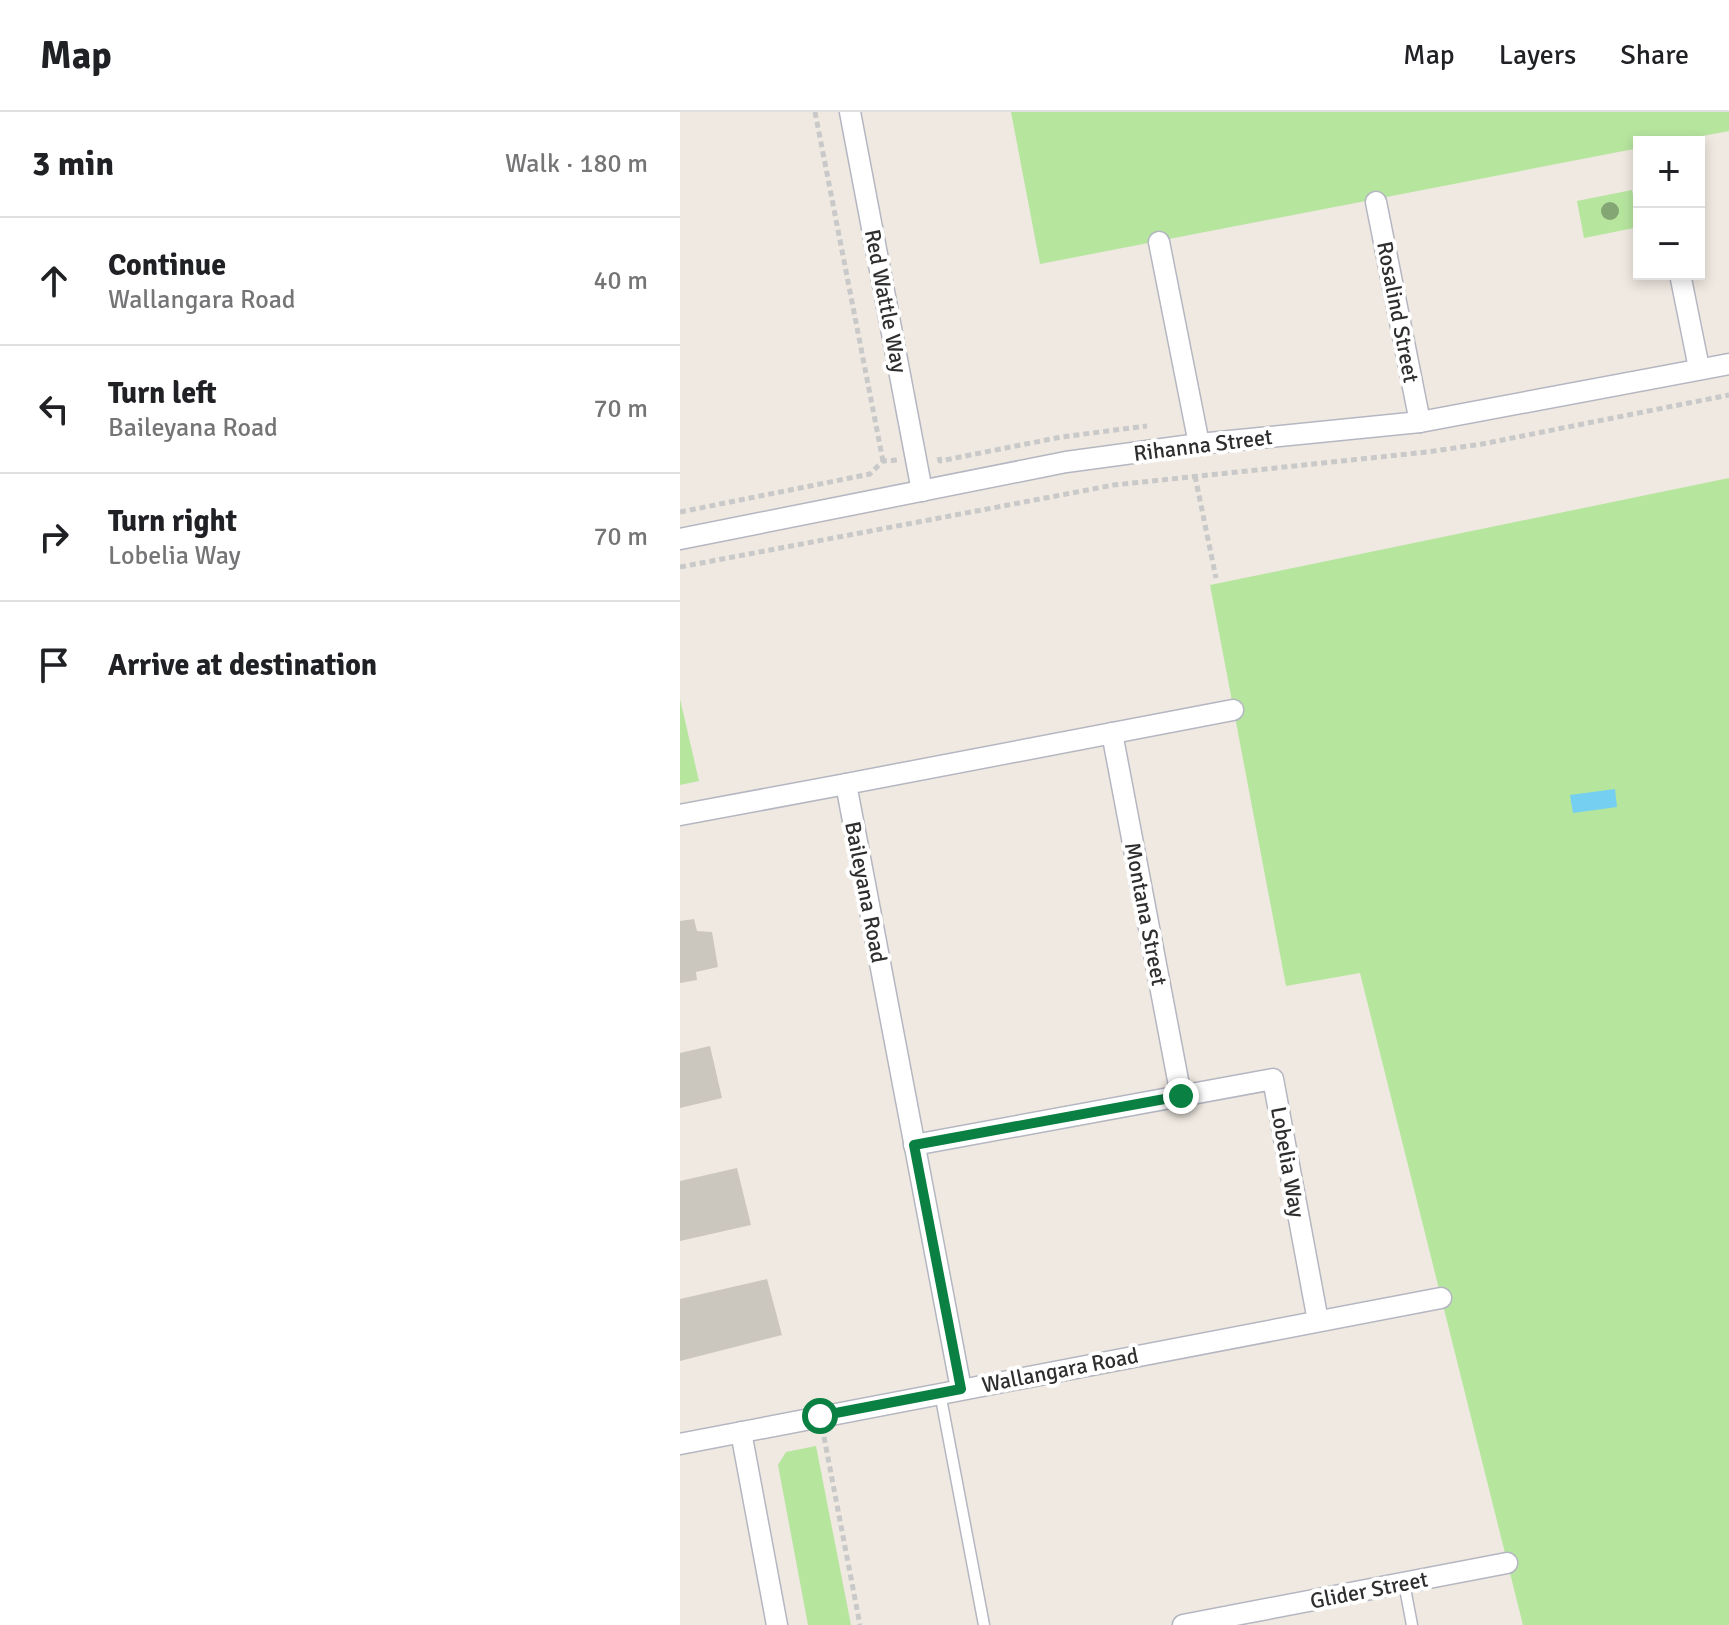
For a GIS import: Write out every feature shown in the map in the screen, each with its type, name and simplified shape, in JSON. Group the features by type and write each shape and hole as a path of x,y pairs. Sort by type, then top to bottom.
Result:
{"street":[{"name":"Red Wattle Way","path":"850,112 922,491"},
{"name":"Rosalind Street","path":"1376,202 1420,422"},
{"path":"1159,242 1199,444"},
{"path":"1681,280 1699,368"},
{"name":"Rihanna Street","path":"680,539 1066,462 1199,444 1420,422 1729,364"},
{"path":"680,815 1233,710"},
{"name":"Montana Street","path":"1112,733 1181,1096"},
{"name":"Baileyana Road","path":"846,784 961,1389"},
{"name":"Lobelia Way","path":"914,1145 1273,1079 1318,1321"},
{"name":"Wallangara Road","path":"680,1444 1441,1298"},
{"path":"741,1432 777,1625"},
{"name":"Glider Street","path":"1196,1624 1507,1563"}],"lane":[{"path":"940,1393 984,1625"},
{"path":"1404,1583 1412,1625"}],"path":[{"path":"815,112 883,461"},
{"path":"680,567 1114,485 1468,446 1729,395"},
{"path":"1195,476 1216,578"},
{"path":"820,1416 860,1625"}],"green space":[{"path":"1011,112 1729,112 1729,131 1702,136 1633,136 1633,149 1040,264"},
{"path":"1632,190 1633,228 1584,238 1577,201"},
{"path":"1729,478 1729,1625 1523,1625 1360,973 1286,986 1210,585"},
{"path":"680,699 699,781 680,785"},
{"path":"816,1446 851,1625 808,1625 778,1465 786,1452"}],"water":[{"path":"1615,789 1617,807 1573,813 1570,795"}],"building":[{"path":"694,919 697,931 712,932 718,967 696,972 697,980 680,983 680,921"},
{"path":"710,1046 722,1098 680,1108 680,1053"},
{"path":"737,1168 751,1225 680,1241 680,1181"},
{"path":"767,1279 782,1335 680,1361 680,1299"}],"route":[{"path":"820,1416 961,1389 914,1145 1181,1096"}]}
